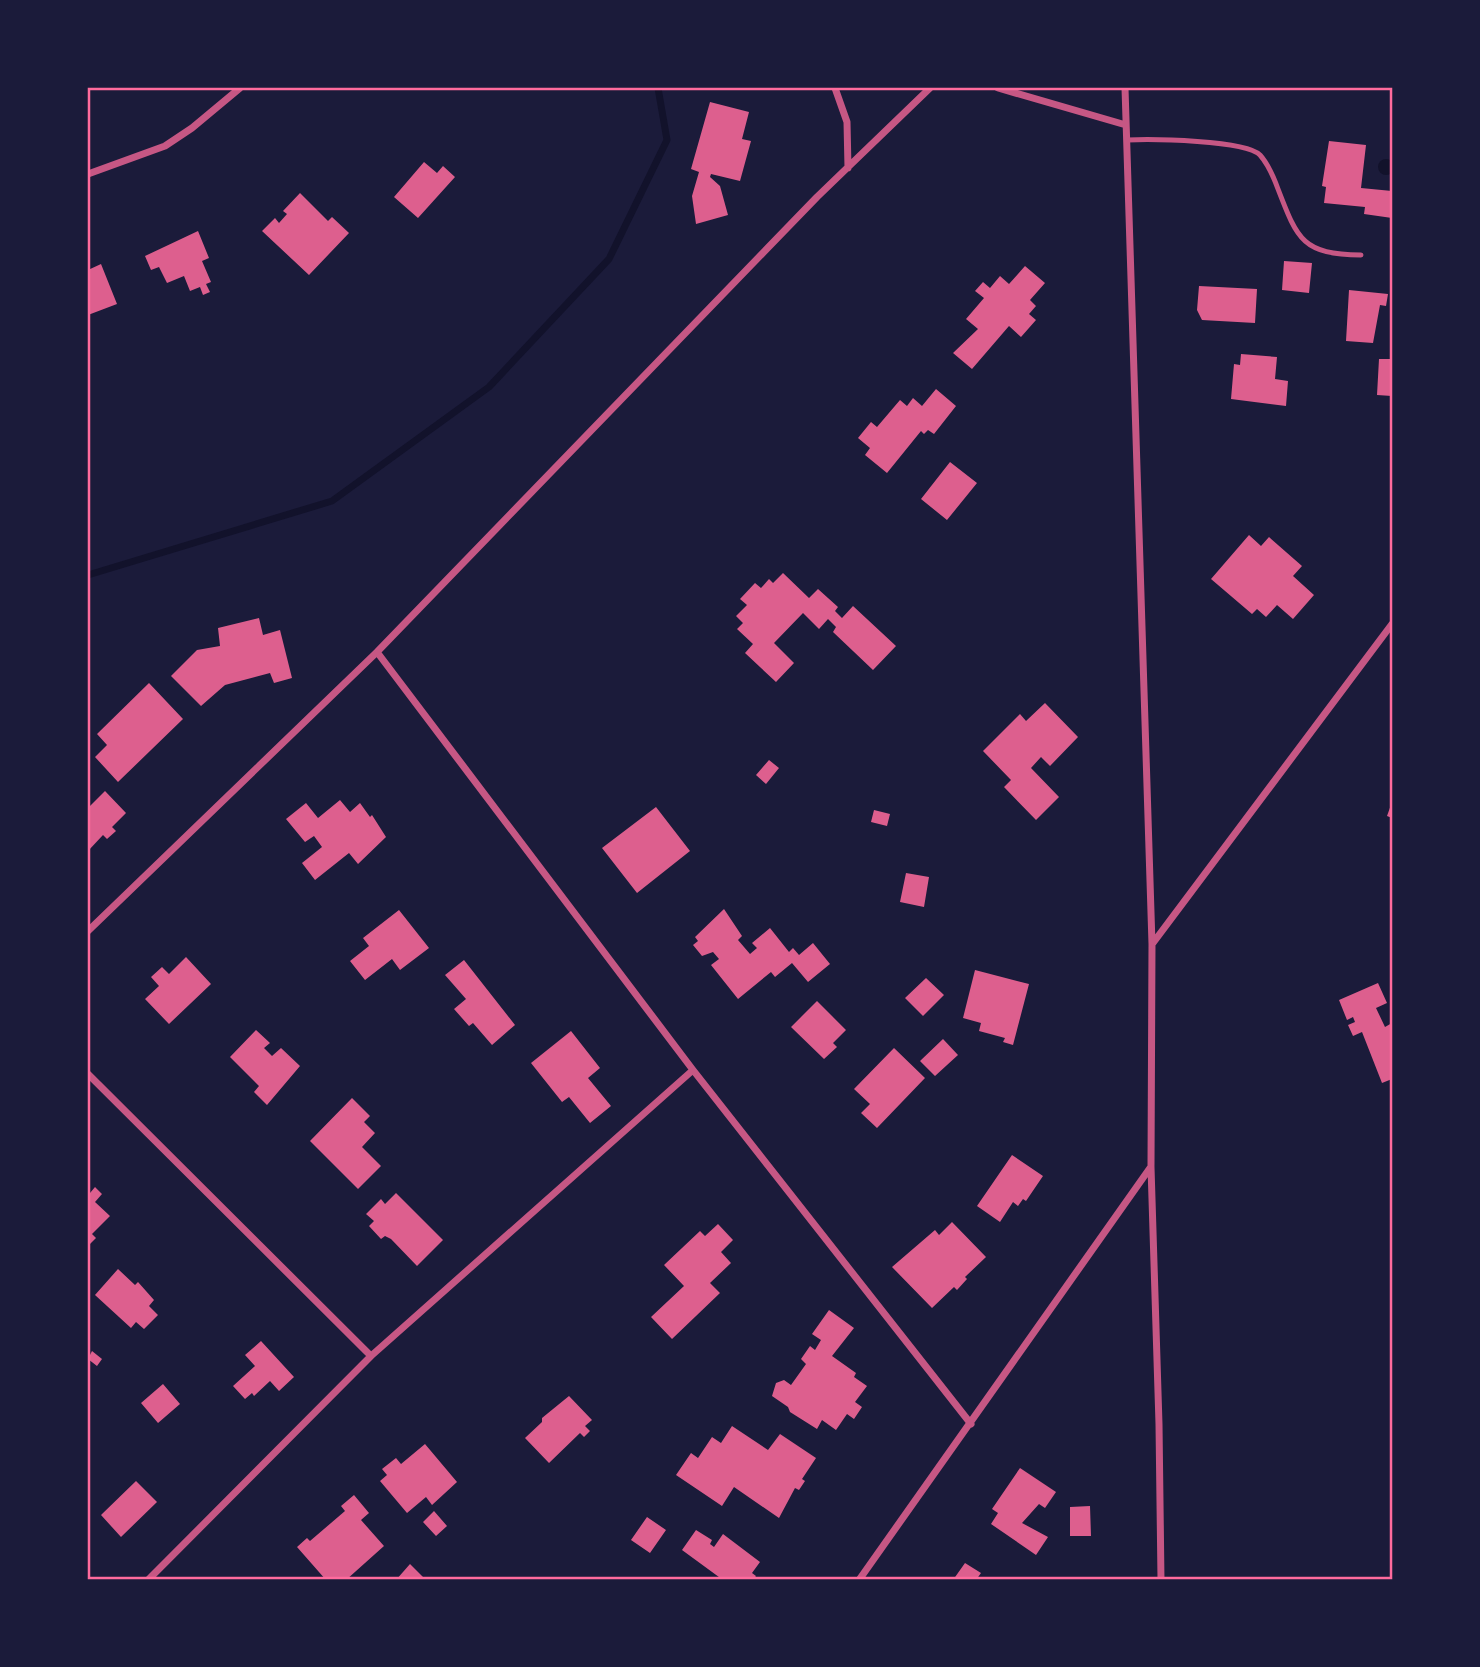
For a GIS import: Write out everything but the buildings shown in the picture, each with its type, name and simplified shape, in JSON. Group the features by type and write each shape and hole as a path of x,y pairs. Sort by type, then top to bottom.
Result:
{"street":[{"path":"88,174 165,146 192,128 240,88"},
{"path":"835,88 847,122 848,168"},
{"path":"88,930 377,652 848,168 930,88"},
{"path":"998,88 1126,125"},
{"path":"1125,88 1152,944 1151,1167 1159,1424 1160,1580"},
{"path":"1152,944 1392,624"},
{"path":"377,652 693,1070 971,1424"},
{"path":"148,1580 371,1356 693,1070"},
{"path":"88,1074 371,1356"},
{"path":"859,1580 1151,1167"}],"lane":[{"path":"1127,140 1164,139 1245,146 1259,155 1274,177 1295,230 1309,247 1330,254 1361,255"}],"shaded area":[{"path":"1386,159 1392,161 1392,173 1386,175 1380,173 1378,167 1380,161"}],"waterway":[{"path":"88,575 332,501 489,387 609,259 667,140 658,88"}]}
